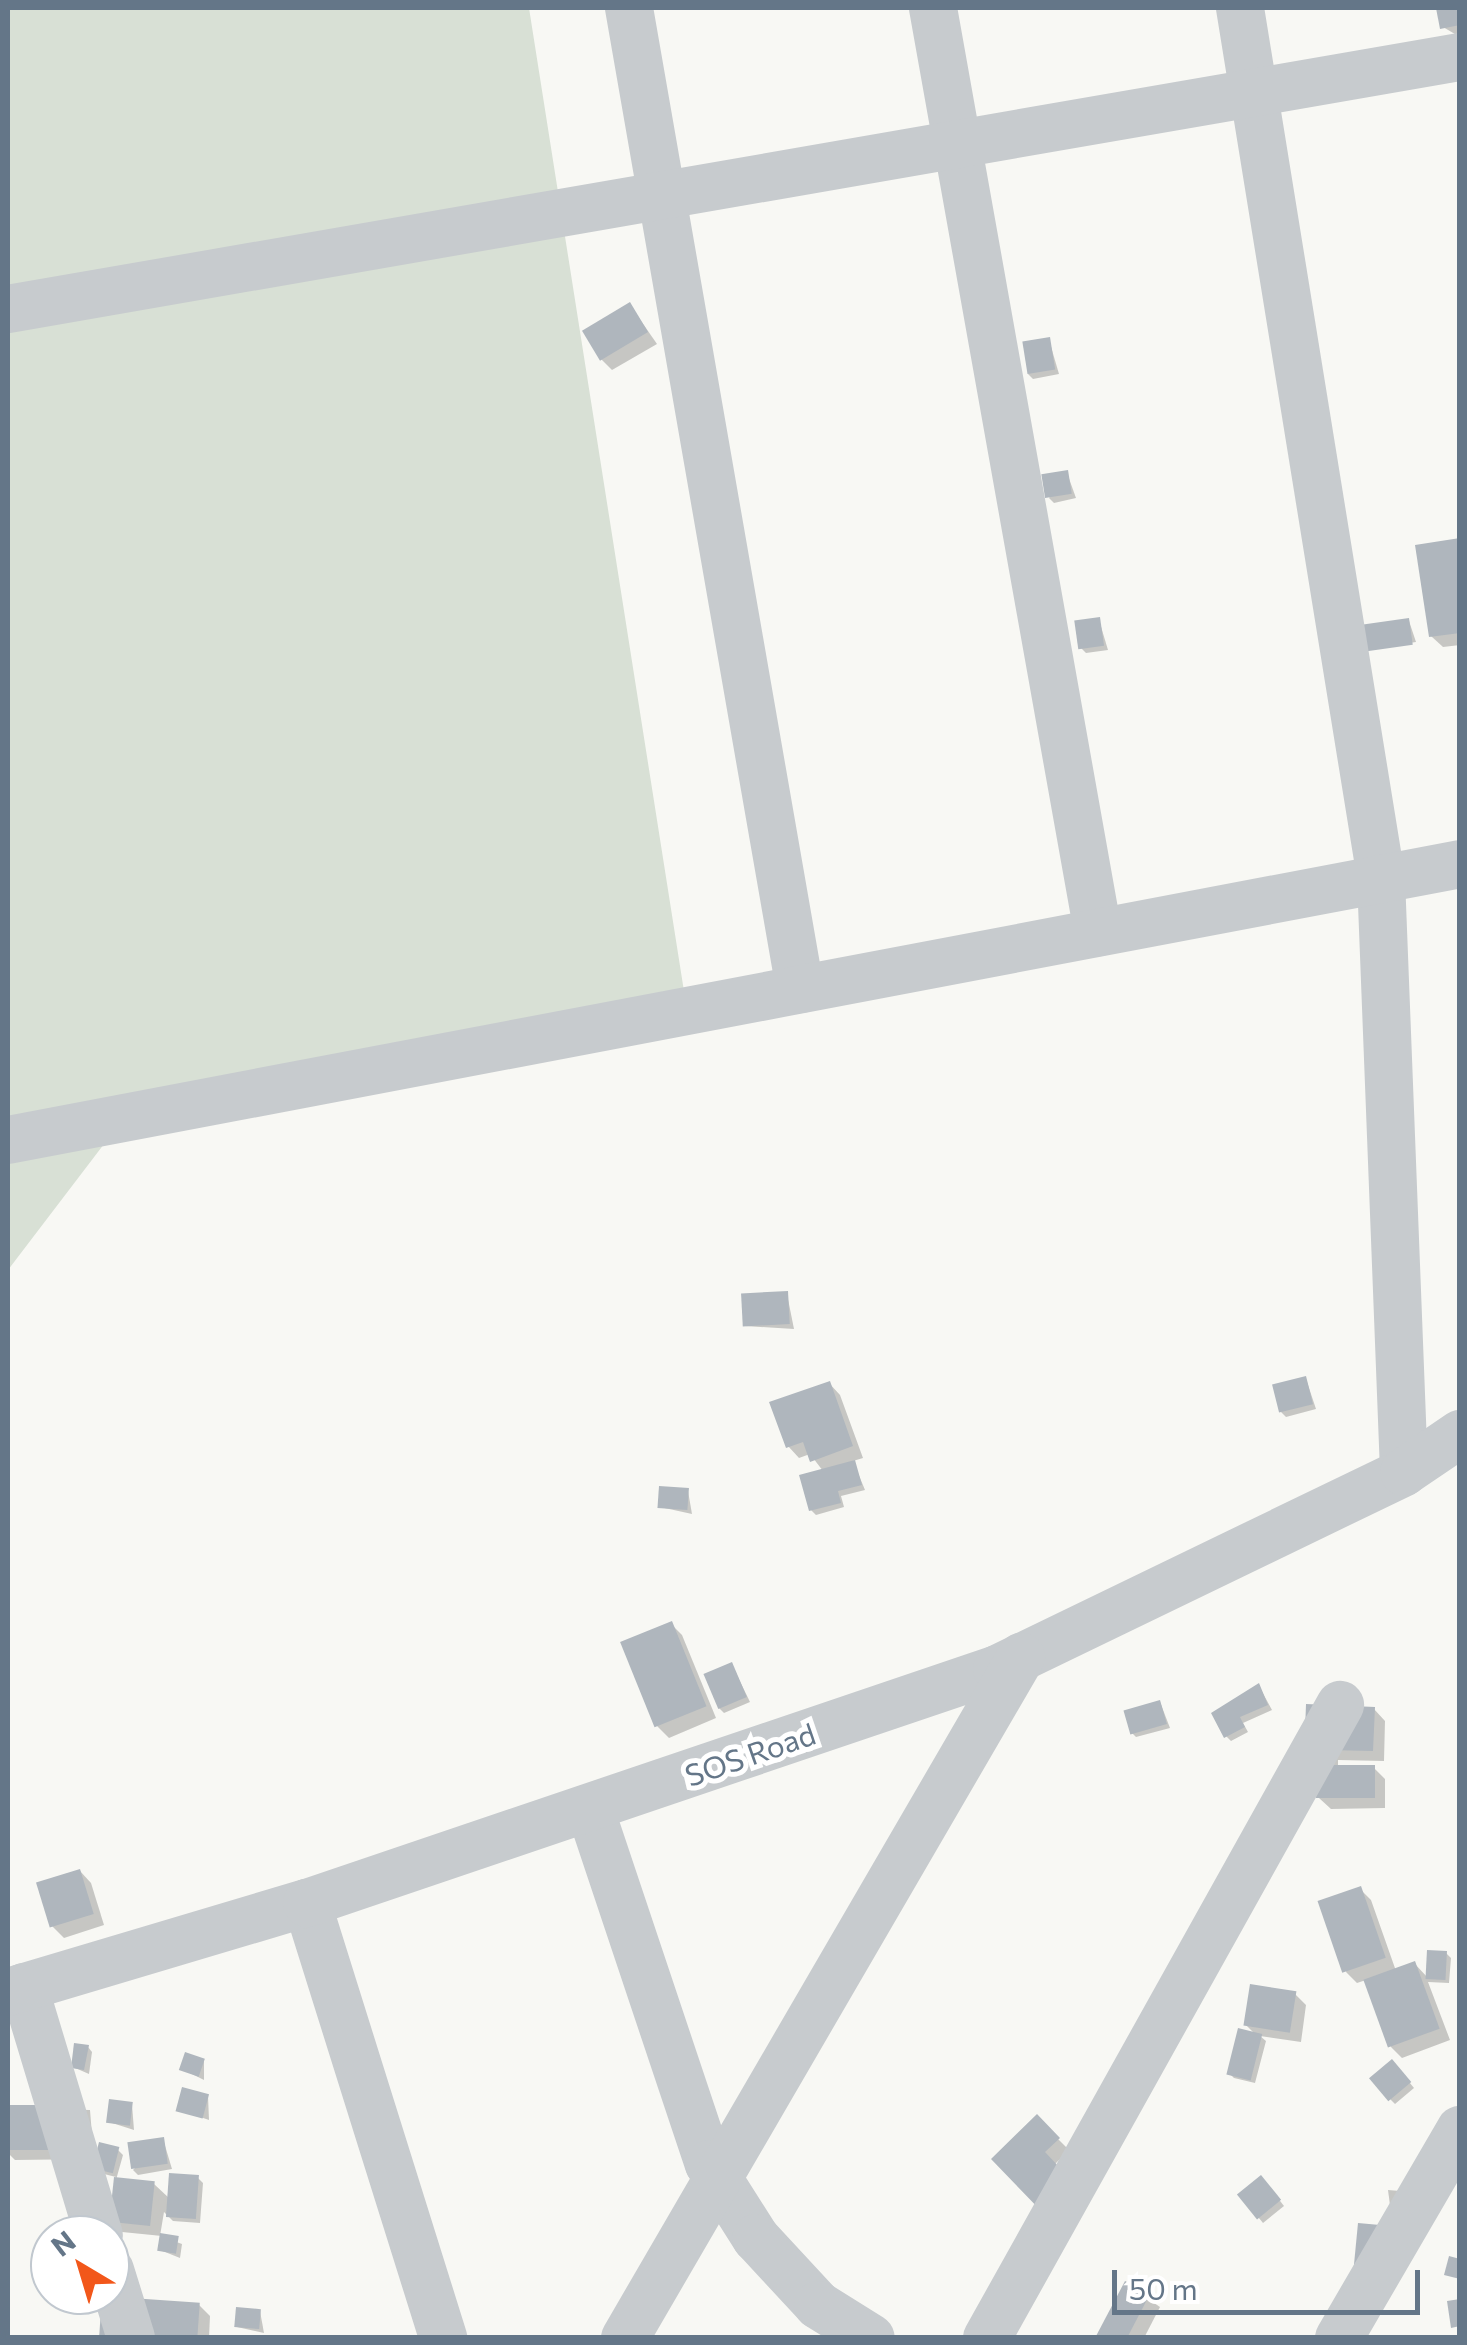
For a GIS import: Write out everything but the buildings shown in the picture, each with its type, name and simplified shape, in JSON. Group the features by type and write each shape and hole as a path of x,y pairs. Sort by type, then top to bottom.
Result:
{"street":[{"path":"629,8 800,989"},
{"path":"933,8 1098,932"},
{"path":"1240,8 1380,878 1404,1472"},
{"path":"8,310 1460,58"},
{"path":"8,1140 1460,864"},
{"name":"SOS Road","path":"16,1990 306,1903 590,1809 1021,1657 1404,1472 1460,1434"},
{"path":"625,2338 1021,1657"},
{"path":"987,2338 1340,1704"},
{"path":"590,1809 718,2178 756,2238 818,2305 871,2338"},
{"path":"306,1903 443,2338"},
{"path":"16,1990 92,2215"},
{"path":"1339,2338 1460,2130"}],"shaded area":[{"path":"8,8 529,8 689,1023 133,1106 8,1270"}]}
